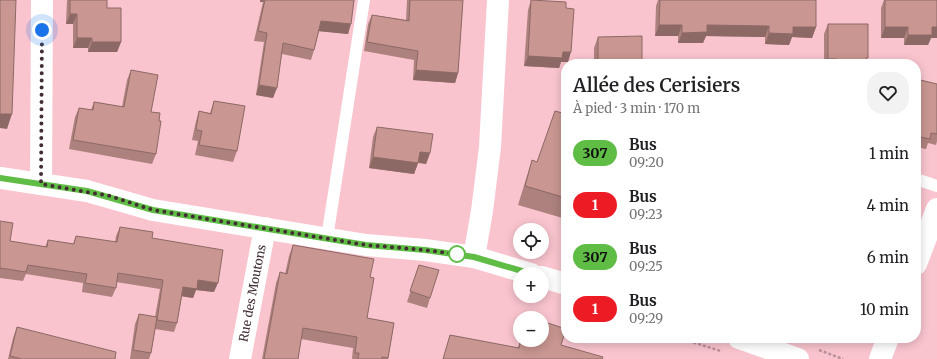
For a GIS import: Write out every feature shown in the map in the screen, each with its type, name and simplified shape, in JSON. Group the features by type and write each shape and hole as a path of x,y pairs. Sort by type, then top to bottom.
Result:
{"street":[{"path":"41,184 42,0"},
{"path":"474,257 482,211 490,147 498,0"},
{"path":"0,178 110,196 153,210 327,238 474,257 513,268"},
{"path":"921,251 937,209"},
{"name":"Rue des Moutons","path":"240,359 265,228"},
{"path":"549,279 561,283"},
{"path":"880,359 886,343"},
{"path":"732,345 798,359"}],"lane":[{"path":"327,238 364,0"},
{"path":"921,181 937,186"}],"path":[{"path":"717,343 732,345"}],"building":[{"path":"0,0 16,0 12,114 0,114"},
{"path":"70,0 107,0 107,8 121,8 121,42 92,42 92,38 77,38 77,14 70,14"},
{"path":"265,0 354,0 351,24 321,21 314,50 283,43 277,88 259,85 267,33 258,31"},
{"path":"410,0 463,0 458,73 416,70 418,51 367,42 372,15 409,21"},
{"path":"531,0 566,2 566,8 574,9 571,52 563,52 562,58 528,56"},
{"path":"660,0 816,0 816,27 793,27 793,34 769,33 769,26 707,25 707,32 682,33 682,25 659,25"},
{"path":"885,0 937,0 937,27 932,27 932,35 908,35 908,27 885,27"},
{"path":"828,24 868,24 868,58 828,59"},
{"path":"642,36 642,59 598,59 598,37"},
{"path":"131,70 158,75 151,112 160,113 159,121 161,121 156,154 73,140 79,108 93,110 94,102 124,107"},
{"path":"921,80 937,84 937,134 931,133 930,139 921,137"},
{"path":"214,101 245,106 237,151 199,145 202,131 196,130 199,111 211,114"},
{"path":"555,111 561,113 561,197 525,186 532,160 537,162"},
{"path":"377,127 433,134 430,153 420,152 418,163 373,157"},
{"path":"0,221 13,223 10,241 47,247 48,240 74,244 76,236 117,242 120,227 153,232 152,238 223,250 218,283 198,280 197,289 183,287 177,323 157,320 163,280 118,273 116,288 85,283 87,274 28,265 26,272 0,268"},
{"path":"293,245 374,259 370,277 374,278 367,318 394,323 388,358 358,359 359,353 355,353 357,337 303,328 298,359 264,359 280,272 287,274"},
{"path":"419,265 439,270 430,298 410,291"},
{"path":"139,314 157,317 151,353 133,350"},
{"path":"549,323 561,327 561,345 603,357 602,359 443,359 450,335 519,348 549,347"},
{"path":"17,327 116,352 115,359 22,359 10,356"}],"bus line":[{"name":"307","path":"0,178 87,191 110,196 153,210 366,245 425,250 474,257 513,268"}],"route":[{"path":"42,30 41,184 110,196 153,210 366,245 462,255 457,254"}]}
